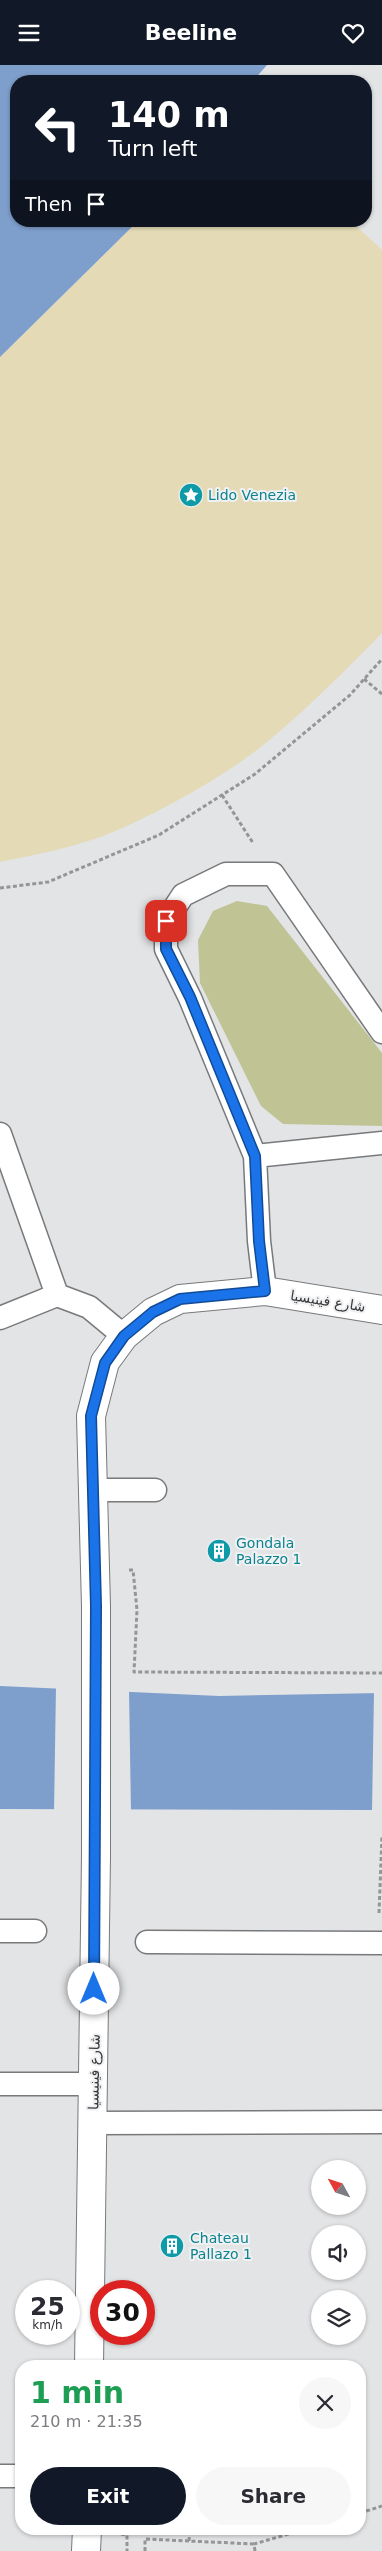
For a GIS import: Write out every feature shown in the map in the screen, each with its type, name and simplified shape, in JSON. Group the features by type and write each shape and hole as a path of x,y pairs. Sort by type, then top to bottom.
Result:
{"street":[{"name":"شارع فينيسيا","path":"89,2360 96,1856 96,1606 91,1416 105,1363 124,1336 153,1312 180,1299 265,1291 382,1310"},
{"path":"86,2551 87,2535"}],"lane":[{"path":"265,1291 259,1241 255,1156 190,997 166,949 166,921 182,895 226,874 273,874 382,1031"},
{"path":"0,1134 57,1295"},
{"path":"255,1156 382,1143"},
{"path":"0,1318 57,1295 88,1307 124,1336"},
{"path":"94,1490 155,1490"},
{"path":"0,1931 35,1931"},
{"path":"147,1942 380,1943"},
{"path":"0,2084 94,2084"},
{"path":"93,2123 382,2122"},
{"path":"0,2477 15,2476"}],"path":[{"path":"0,888 48,882 159,835 255,774 350,695 382,659"},
{"path":"364,679 382,694"},
{"path":"222,795 273,874"},
{"path":"134,1581 137,1610 134,1672 382,1673"},
{"path":"380,1943 382,1836"},
{"path":"366,2511 382,2506"},
{"path":"127,2535 127,2551"},
{"path":"189,2541 190,2535"},
{"path":"144,2551 145,2539 254,2544 285,2535"},
{"path":"254,2544 255,2551"}],"green space":[{"path":"237,901 267,906 382,1053 382,1126 283,1124 261,1106 200,983 198,940 213,911"}],"sand":[{"name":"Lido Venezia","path":"132,227 357,227 382,250 382,633 326,689 267,742 210,782 166,807 103,836 65,848 0,862 0,357"}],"water":[{"path":"0,65 267,65 258,75 10,75 10,227 132,227 0,357"},
{"path":"0,1686 219,1696 382,1693 382,1810 0,1809"}],"pier":[{"path":"56,1686 129,1689 131,1812 54,1812"},
{"path":"382,1690 382,1812 372,1812 374,1691"}],"place":[{"name":"Lido Venezia","path":"191,495"},
{"name":"Gondala Palazzo 1","path":"219,1551"},
{"name":"Chateau Pallazo 1","path":"172,2246"}],"route":[{"path":"94,1989 96,1606 91,1416 105,1363 124,1336 153,1312 180,1299 265,1291 259,1241 255,1156 190,997 166,949 166,921"}]}
